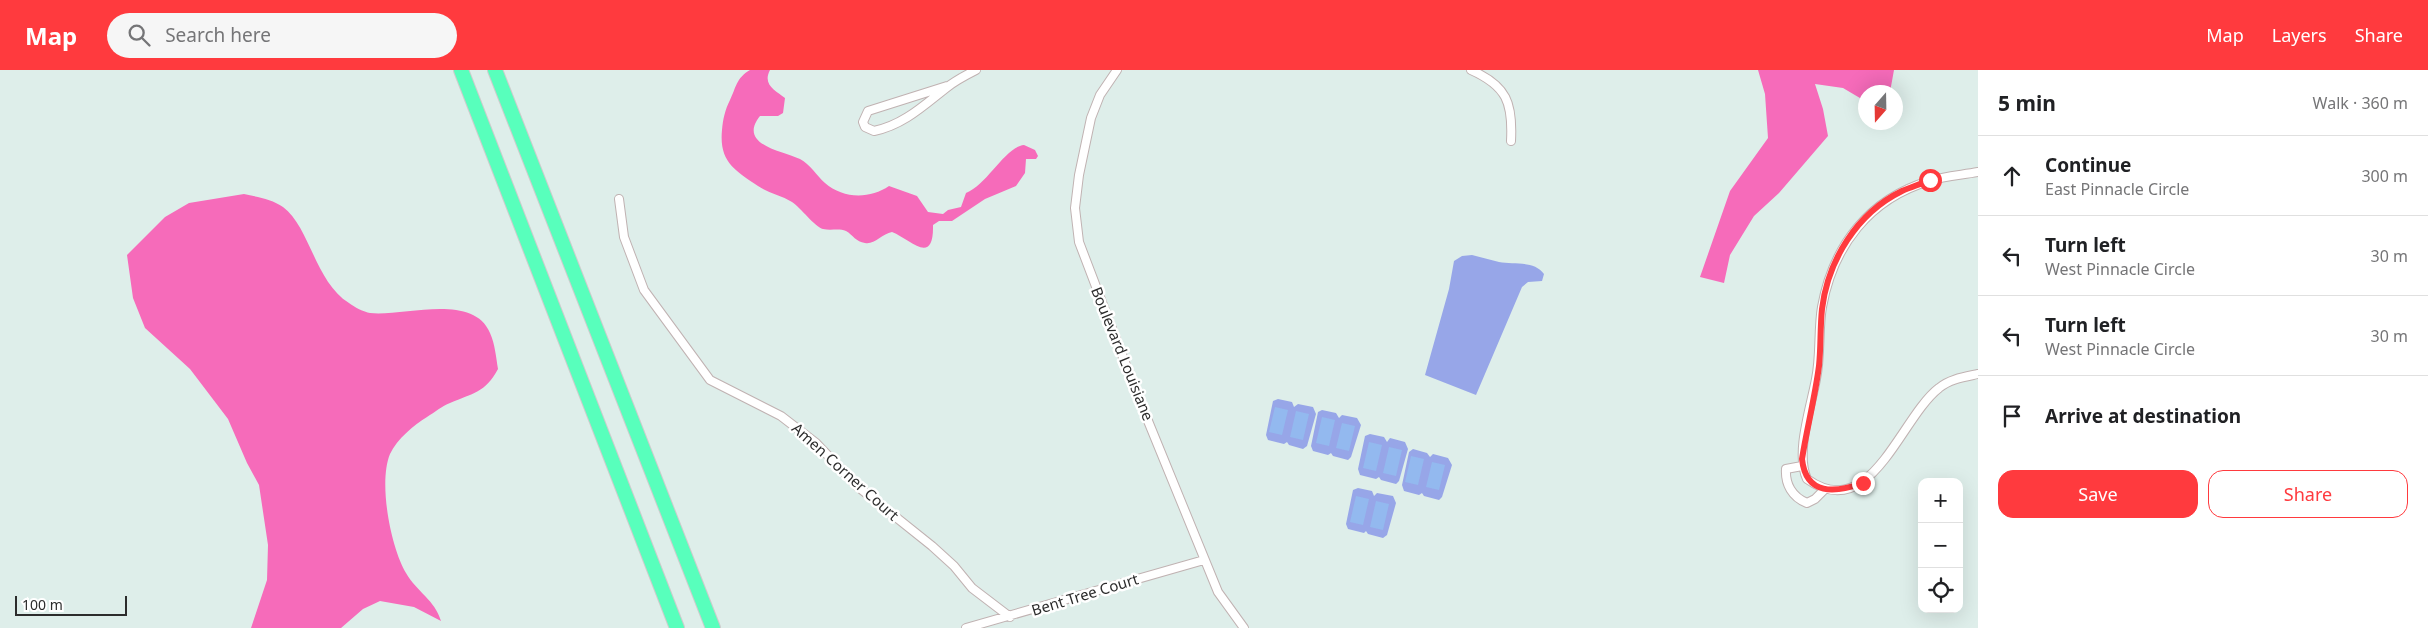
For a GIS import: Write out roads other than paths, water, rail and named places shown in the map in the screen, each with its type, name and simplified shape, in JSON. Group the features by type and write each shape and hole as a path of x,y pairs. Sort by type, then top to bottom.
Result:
{"highway":[{"path":"461,70 677,628"},
{"path":"495,70 713,628"}],"street":[{"path":"947,86 926,105 896,124 874,131 865,127 863,122 868,111 947,86 976,70"},
{"name":"Boulevard Louisiane","path":"1117,70 1100,96 1091,118 1079,175 1075,208 1079,242 1090,275 1204,560 1218,592 1244,628"},
{"path":"1471,70 1489,74 1504,93 1510,104 1512,118 1511,141"},
{"path":"1978,172 1930,180 1902,191 1876,207 1844,243 1832,268 1822,307 1819,366 1802,459 1802,466 1807,479 1818,487 1825,489 1847,488 1863,483 1876,472 1928,398 1952,380 1978,374"},
{"name":"Amen Corner Court","path":"619,200 624,236 644,290 710,380 781,416 816,443 857,486 932,546 954,566 972,588 1010,617"},
{"path":"1802,466 1786,469 1785,480 1800,500 1807,503 1815,500 1825,489"},
{"name":"Bent Tree Court","path":"966,628 1010,617 1204,560"}]}
